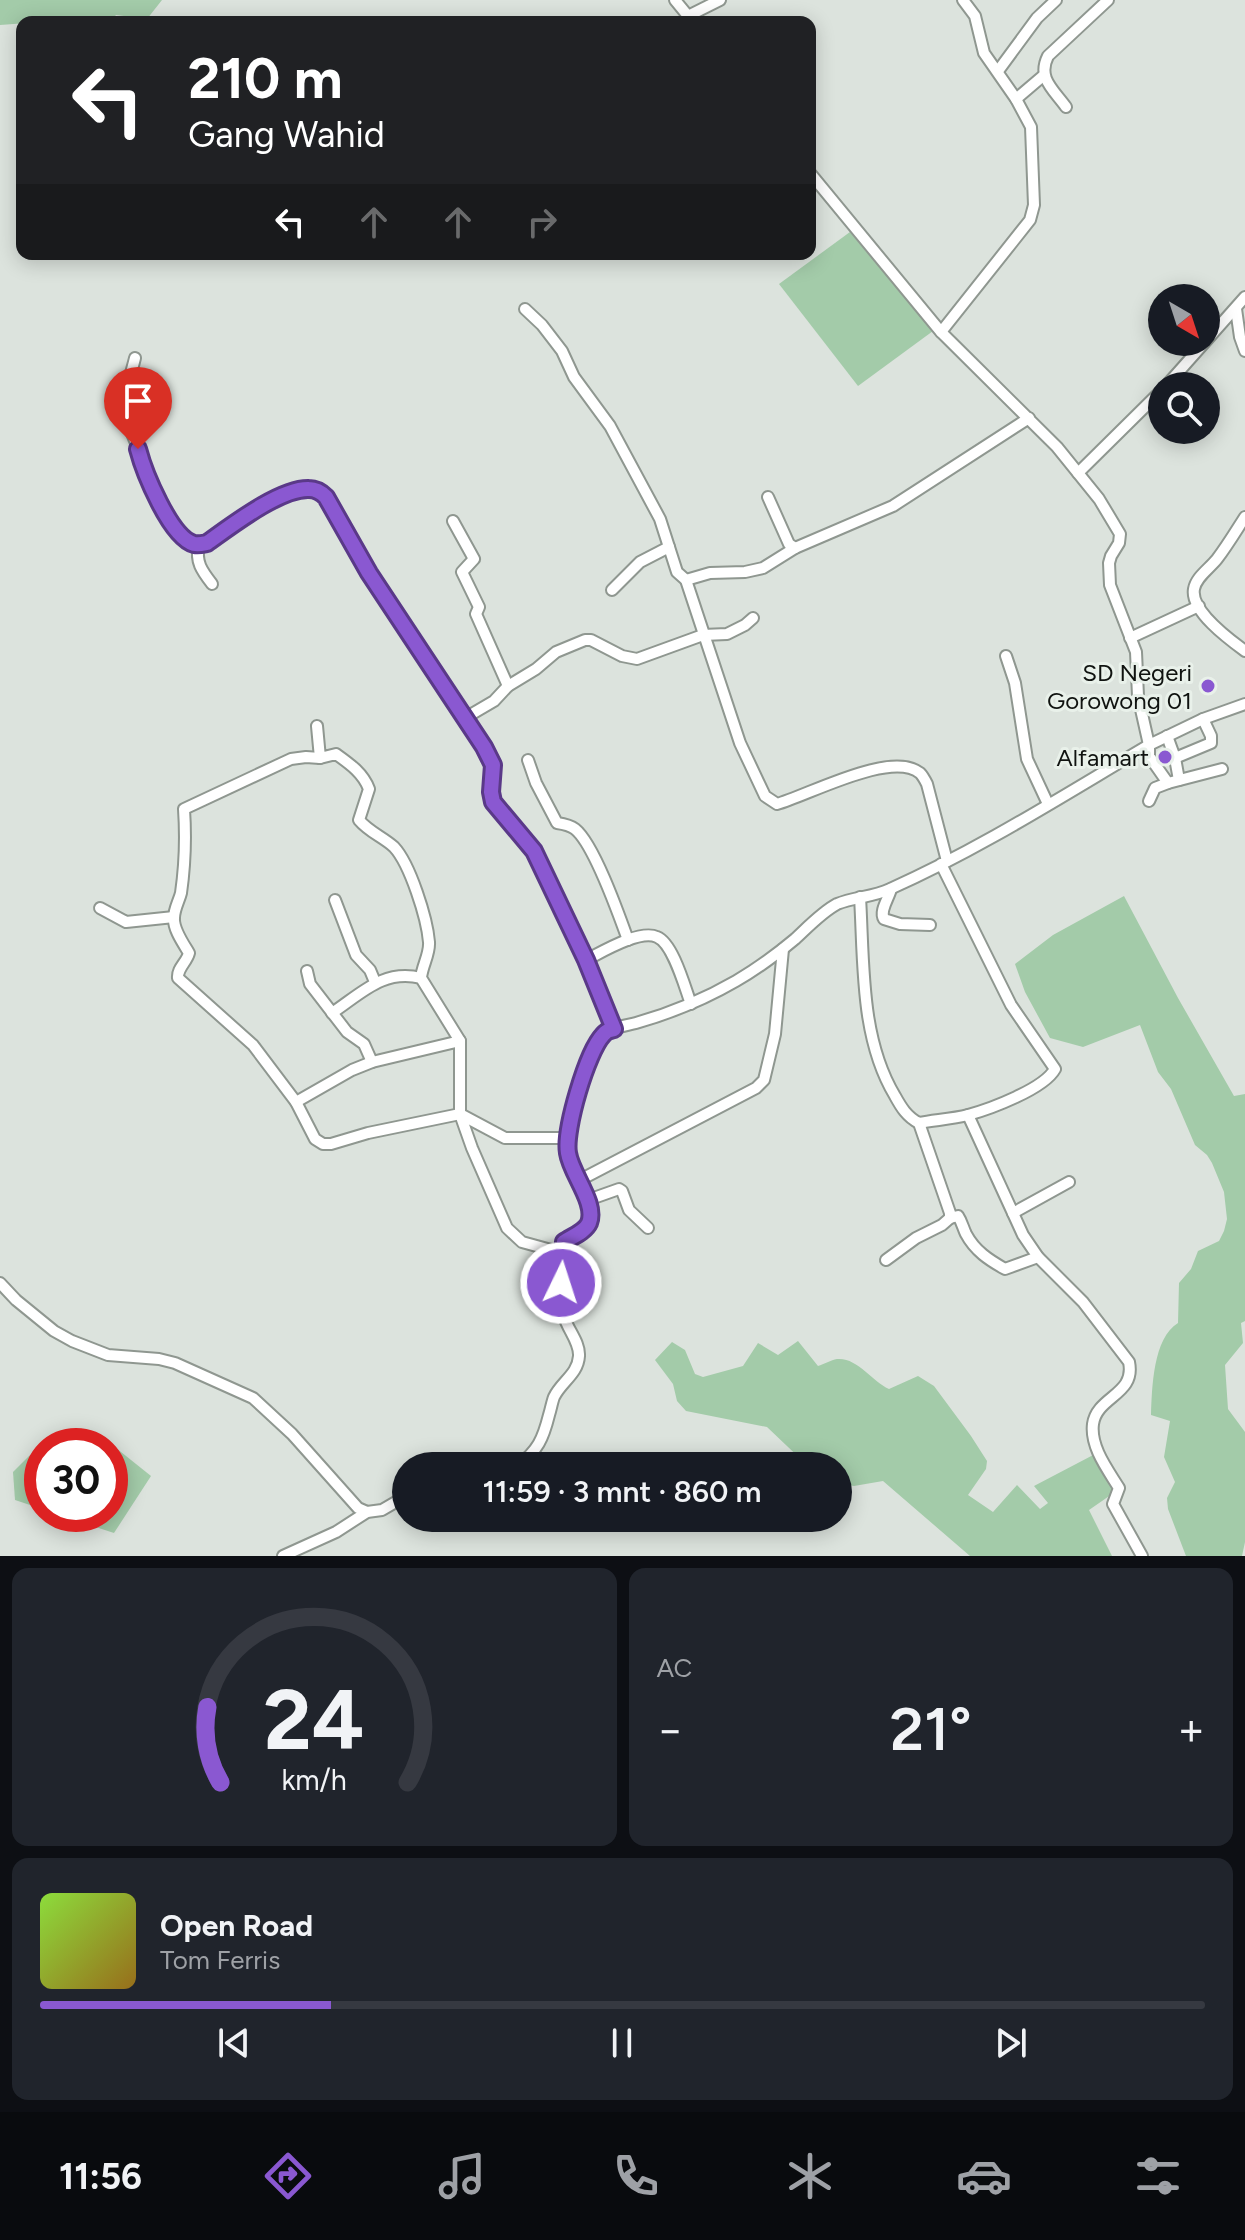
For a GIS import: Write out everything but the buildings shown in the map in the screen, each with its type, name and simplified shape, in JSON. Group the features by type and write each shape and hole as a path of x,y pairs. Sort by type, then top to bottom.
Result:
{"street":[{"path":"675,0 688,16"},
{"path":"696,16 720,0"},
{"path":"941,332 1030,220 1034,205 1031,127 984,53 975,16 963,0"},
{"path":"998,71 1037,18 1056,0"},
{"path":"1066,107 1043,76 1042,67 1048,56 1108,0"},
{"path":"1016,99 1043,76"},
{"path":"816,180 915,304 1029,418 1078,473 1099,499 1120,534 1109,563 1110,585 1136,652 1138,696 1149,756 1174,782"},
{"path":"1179,372 1245,297"},
{"path":"525,309 562,351 574,377 610,426 650,498 677,572 686,580 740,743 765,796 777,804 864,771 885,767 920,773 927,784 944,863 1011,1005 1055,1069 1045,1082 1034,1089 968,1115 919,1123"},
{"path":"1236,309 1245,351"},
{"path":"135,358 125,400 126,415 144,470 161,507 191,543 207,543 263,504 296,491 310,489 326,497 369,573 493,765 493,802 534,851 586,960 614,1029"},
{"path":"1078,473 1148,404"},
{"path":"686,580 710,573 763,568 795,548 893,506 1029,418"},
{"path":"768,497 789,544 795,548"},
{"path":"1245,517 1216,560 1198,579 1194,595 1218,631 1245,651"},
{"path":"453,521 474,559 462,572 479,607 476,614 508,686"},
{"path":"199,545 196,556 200,568 212,584"},
{"path":"612,590 640,562 669,547"},
{"path":"1130,638 1199,606"},
{"path":"465,718 494,701 508,686 556,652 585,640 637,659 703,635 721,636 735,631 753,618"},
{"path":"1006,656 1015,683 1027,759 1048,804"},
{"path":"532,1452 539,1445 555,1396 578,1365 579,1347 564,1316 562,1253 564,1242 589,1224 588,1200 568,1154 567,1138 592,1053 602,1036 614,1029 691,1004 738,980 783,949 838,904 891,889 944,863 1149,745 1203,719 1245,704"},
{"path":"1175,758 1211,743 1203,719"},
{"path":"317,726 320,758"},
{"path":"1167,736 1175,758 1174,782"},
{"path":"562,1253 531,1246 510,1233 472,1148 460,1114 460,1041 421,978 429,941 419,899 407,868 393,846 366,829 359,820 369,789 356,768 336,754 291,759 184,809 186,841 183,876 174,917 175,927 189,953 177,972 178,978 253,1045 296,1102 315,1139 331,1144 460,1114 505,1138 567,1138"},
{"path":"528,760 557,823 573,826 585,839 615,903 628,940"},
{"path":"1149,801 1155,788 1222,769"},
{"path":"891,889 882,913 884,919 900,924 930,925"},
{"path":"860,897 867,1005 876,1057 903,1110 919,1123 950,1218"},
{"path":"335,900 356,955 370,970 375,982"},
{"path":"100,908 126,922 174,917"},
{"path":"586,960 628,940 653,935 661,938 672,954 691,1004"},
{"path":"578,1181 756,1088 764,1080 775,1034 783,949"},
{"path":"307,971 310,984 347,1032 364,1044 372,1062"},
{"path":"332,1013 375,982 395,976 421,978"},
{"path":"296,1102 372,1062 460,1041"},
{"path":"968,1115 1023,1235 1038,1257 1083,1302 1129,1362 1131,1371 1128,1382 1097,1414 1093,1426 1098,1452 1119,1488 1113,1504 1142,1556"},
{"path":"1013,1213 1069,1182"},
{"path":"588,1200 619,1189 629,1210 648,1228"},
{"path":"886,1260 916,1238 958,1216 978,1251 1005,1269 1038,1257"},
{"path":"0,1283 44,1323 72,1341 108,1355 175,1363 253,1398 292,1434 358,1508 367,1512"},
{"path":"283,1556 336,1532 367,1512 382,1510 392,1504"}],"green space":[{"path":"0,0 162,0 149,16 16,16 16,24 0,25"},
{"path":"850,232 933,331 858,386 779,284 816,260"},
{"path":"1124,896 1234,1096 1245,1094 1245,1321 1241,1323 1243,1343 1225,1365 1228,1409 1245,1432 1245,1542 1242,1556 1186,1556 1168,1509 1167,1498 1175,1482 1164,1457 1170,1421 1151,1415 1153,1378 1159,1352 1163,1340 1178,1323 1179,1283 1191,1269 1198,1251 1219,1241 1224,1231 1227,1219 1224,1192 1212,1163 1195,1145 1171,1089 1158,1072 1140,1025 1083,1047 1050,1038 1025,992 1015,964 1053,935"},
{"path":"798,1341 818,1366 844,1359 889,1389 918,1376 934,1386 987,1461 986,1469 968,1495 993,1512 1017,1485 1040,1509 1048,1503 1034,1486 1097,1453 1115,1492 1089,1510 1112,1556 970,1556 883,1481 852,1486 852,1452 793,1452 767,1427 686,1411 677,1401 673,1384 655,1360 672,1342 685,1350 695,1374 703,1377 743,1366 758,1343 778,1355"},
{"path":"128,1458 151,1476 128,1511"},
{"path":"24,1461 24,1503 15,1500 13,1472"}],"place":[{"name":"SD Negeri Gorowong 01","path":"1208,686"},
{"name":"Alfamart","path":"1165,757"}],"route":[{"path":"138,449 161,507 181,534 191,543 199,545 207,543 263,504 296,491 310,489 321,492 369,573 484,747 493,765 493,802 534,851 586,960 614,1029 602,1036 592,1053 567,1138 573,1173 588,1200 590,1213 589,1224 584,1230 564,1242 561,1283"}]}
